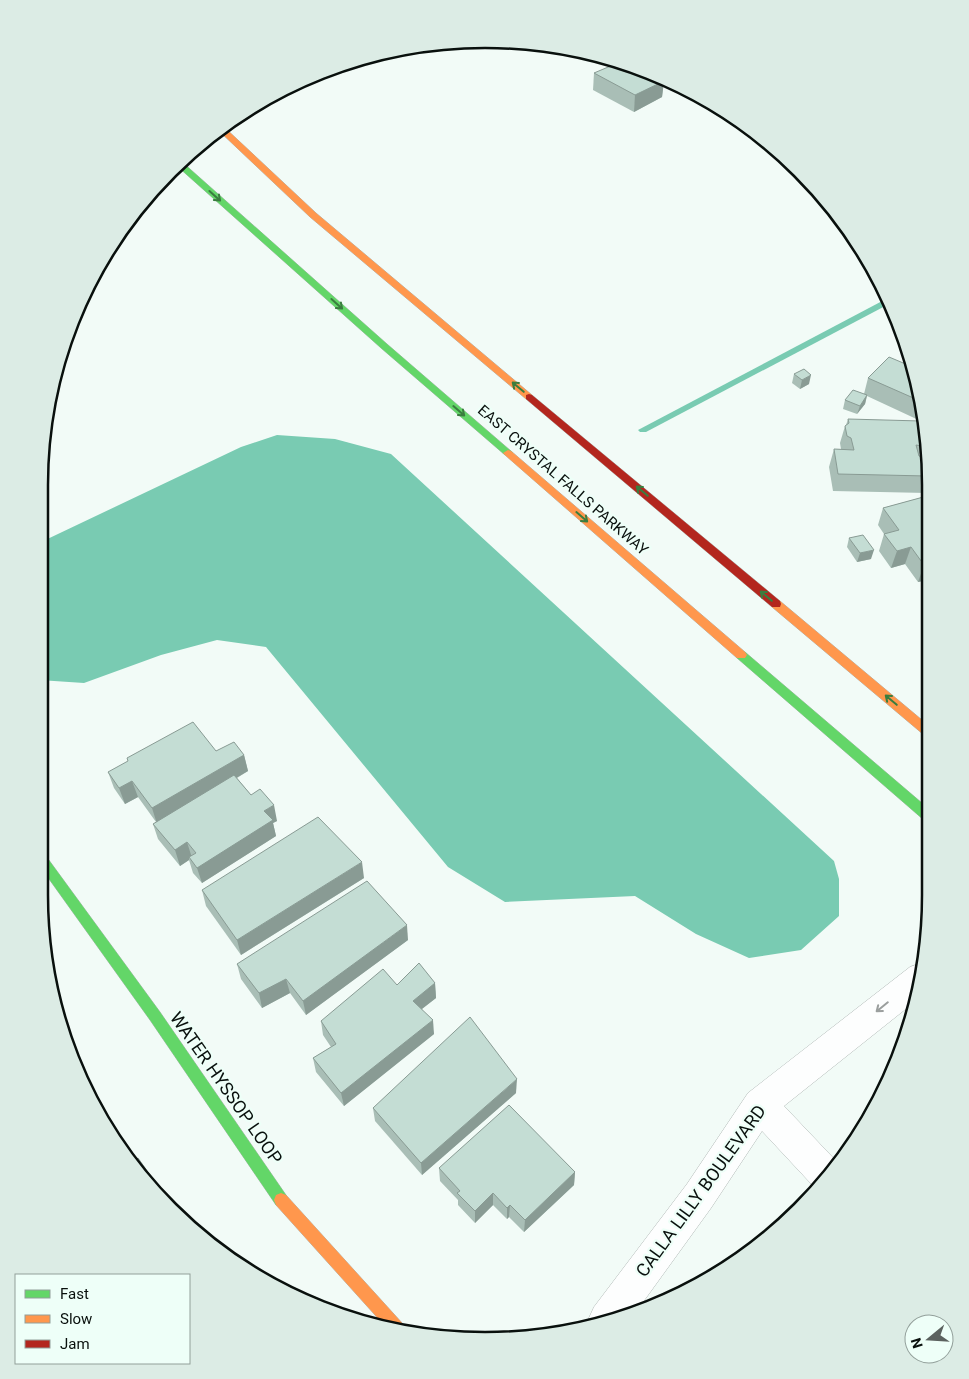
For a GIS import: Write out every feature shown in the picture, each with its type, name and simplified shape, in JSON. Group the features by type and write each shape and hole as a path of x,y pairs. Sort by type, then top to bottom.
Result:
{"main road":[{"path":"225,133 320,221 922,727"},
{"name":"EAST CRYSTAL FALLS PARKWAY","path":"184,167 392,352 922,811"},
{"name":"WATER HYSSOP LOOP","path":"48,869 154,1016 284,1204 391,1321"}],"street":[{"name":"CALLA LILLY BOULEVARD","path":"613,1312 699,1196 760,1104 912,983"},
{"path":"760,1104 823,1171"}],"shaded area":[{"path":"277,435 335,439 391,454 834,861 839,879 839,916 801,950 749,958 696,934 635,896 505,902 448,867 266,647 217,640 161,655 84,683 48,681 48,539 241,447"}],"building":[{"path":"610,66 658,84 635,95 594,73"},
{"path":"889,357 905,364 913,398 868,378"},
{"path":"804,369 811,375 802,380 794,374"},
{"path":"853,390 867,395 860,406 845,400"},
{"path":"848,419 917,421 920,446 916,445 919,456 921,456 922,476 838,474 834,449 854,450 851,438 847,436 845,426 849,423"},
{"path":"922,497 922,562 911,547 897,551 884,534 899,530 883,508"},
{"path":"863,535 874,550 860,553 849,538"},
{"path":"193,722 216,751 234,742 244,755 152,808 132,781 119,788 108,772 128,761 127,758"},
{"path":"234,775 251,795 260,789 274,805 264,811 273,820 197,868 189,857 196,853 187,842 175,850 153,824"},
{"path":"318,817 362,862 237,940 202,890"},
{"path":"367,881 407,925 303,1001 286,979 259,993 237,964"},
{"path":"419,963 435,983 413,1001 433,1020 341,1093 313,1058 336,1044 321,1021 383,969 397,985"},
{"path":"470,1017 517,1079 421,1163 373,1108"},
{"path":"509,1105 575,1172 525,1220 510,1205 507,1208 493,1193 475,1211 457,1193 460,1191 439,1168"},
{"path":"138,1158 153,1179 138,1161"}],"waterway":[{"path":"643,430 882,305"}],"traffic: fast":[{"path":"184,167 384,346 508,453"},
{"path":"741,655 922,811"},
{"path":"48,868 155,1016 281,1200"}],"traffic: slow":[{"path":"225,133 313,215 529,397"},
{"path":"508,453 741,655"},
{"path":"776,604 922,727"},
{"path":"281,1200 391,1321"}],"traffic: jam":[{"path":"529,397 776,604"}]}
